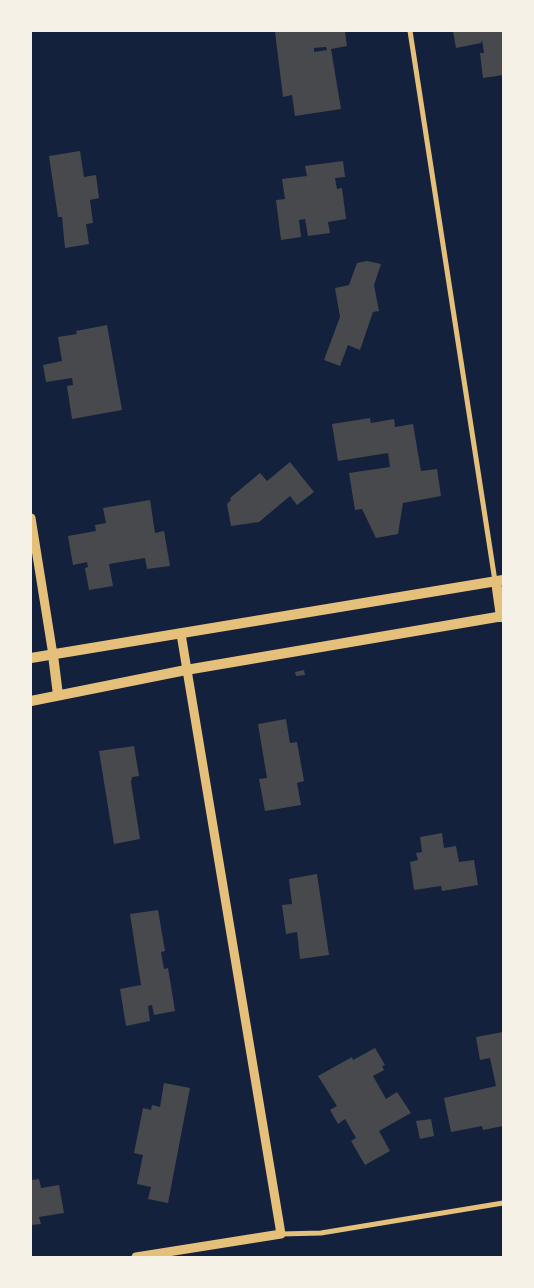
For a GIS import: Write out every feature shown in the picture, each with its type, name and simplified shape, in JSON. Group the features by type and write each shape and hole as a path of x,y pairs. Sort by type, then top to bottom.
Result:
{"main road":[{"path":"31,658 499,581 502,616 186,670 31,701"},
{"path":"53,655 58,695"}],"street":[{"path":"410,31 499,581"},
{"path":"31,518 53,655"},
{"path":"181,634 281,1234"},
{"path":"136,1257 281,1234 321,1233 503,1203"}],"building":[{"path":"345,31 347,46 331,49 341,109 295,116 292,95 283,97 275,32","holes":["326,47 327,50 314,52 314,48"]},
{"path":"453,31 503,31 503,75 483,78 480,53 484,53 482,40 481,43 456,48"},
{"path":"80,151 84,177 96,175 99,198 90,200 93,223 86,224 89,244 65,248 62,217 58,217 49,156"},
{"path":"343,161 345,177 335,178 337,189 342,188 346,219 328,222 330,233 308,236 305,219 299,220 301,237 281,240 276,200 285,199 282,179 307,176 305,166"},
{"path":"367,261 381,264 374,285 379,311 373,312 360,350 348,345 340,366 324,360 340,317 335,288 349,285 357,263"},
{"path":"107,325 122,410 72,419 67,386 73,385 72,378 46,382 43,365 62,361 58,337 77,334 76,331"},
{"path":"370,418 371,423 394,419 395,427 413,424 421,471 437,469 441,496 403,503 398,534 376,538 362,509 355,510 349,473 390,467 388,453 338,461 332,424"},
{"path":"290,462 314,492 297,505 290,496 259,522 231,526 227,504 231,500 230,498 260,473 267,481"},
{"path":"150,500 155,533 164,531 170,566 147,569 145,558 109,564 113,586 89,590 85,568 88,567 87,562 73,565 68,536 96,531 95,525 106,523 103,508"},
{"path":"304,670 305,675 296,676 295,672"},
{"path":"286,719 290,743 297,742 304,781 297,783 301,805 265,811 259,779 267,778 258,724"},
{"path":"134,746 139,776 132,777 131,782 140,839 114,844 99,751"},
{"path":"442,833 444,848 456,846 459,862 474,860 478,885 442,891 441,886 414,890 410,862 418,860 416,853 422,852 420,837"},
{"path":"317,874 329,955 300,959 297,932 286,934 282,905 292,904 289,879"},
{"path":"158,910 165,951 161,952 164,969 168,968 175,1011 154,1015 152,1005 148,1006 150,1021 126,1026 120,989 141,985 130,914"},
{"path":"503,1032 503,1126 483,1130 482,1126 451,1132 444,1098 496,1086 490,1058 480,1060 476,1037"},
{"path":"375,1048 385,1065 382,1066 384,1070 373,1076 386,1099 397,1092 411,1113 379,1131 390,1151 365,1165 351,1141 356,1138 345,1119 338,1124 330,1110 337,1106 318,1076 352,1057 353,1060"},
{"path":"164,1083 190,1088 168,1203 148,1199 151,1187 137,1184 143,1155 134,1153 143,1108 151,1110 152,1105 160,1107"},
{"path":"431,1119 434,1136 420,1139 416,1121"},
{"path":"39,1179 41,1188 59,1185 64,1213 39,1217 41,1224 31,1225 31,1180"}]}
